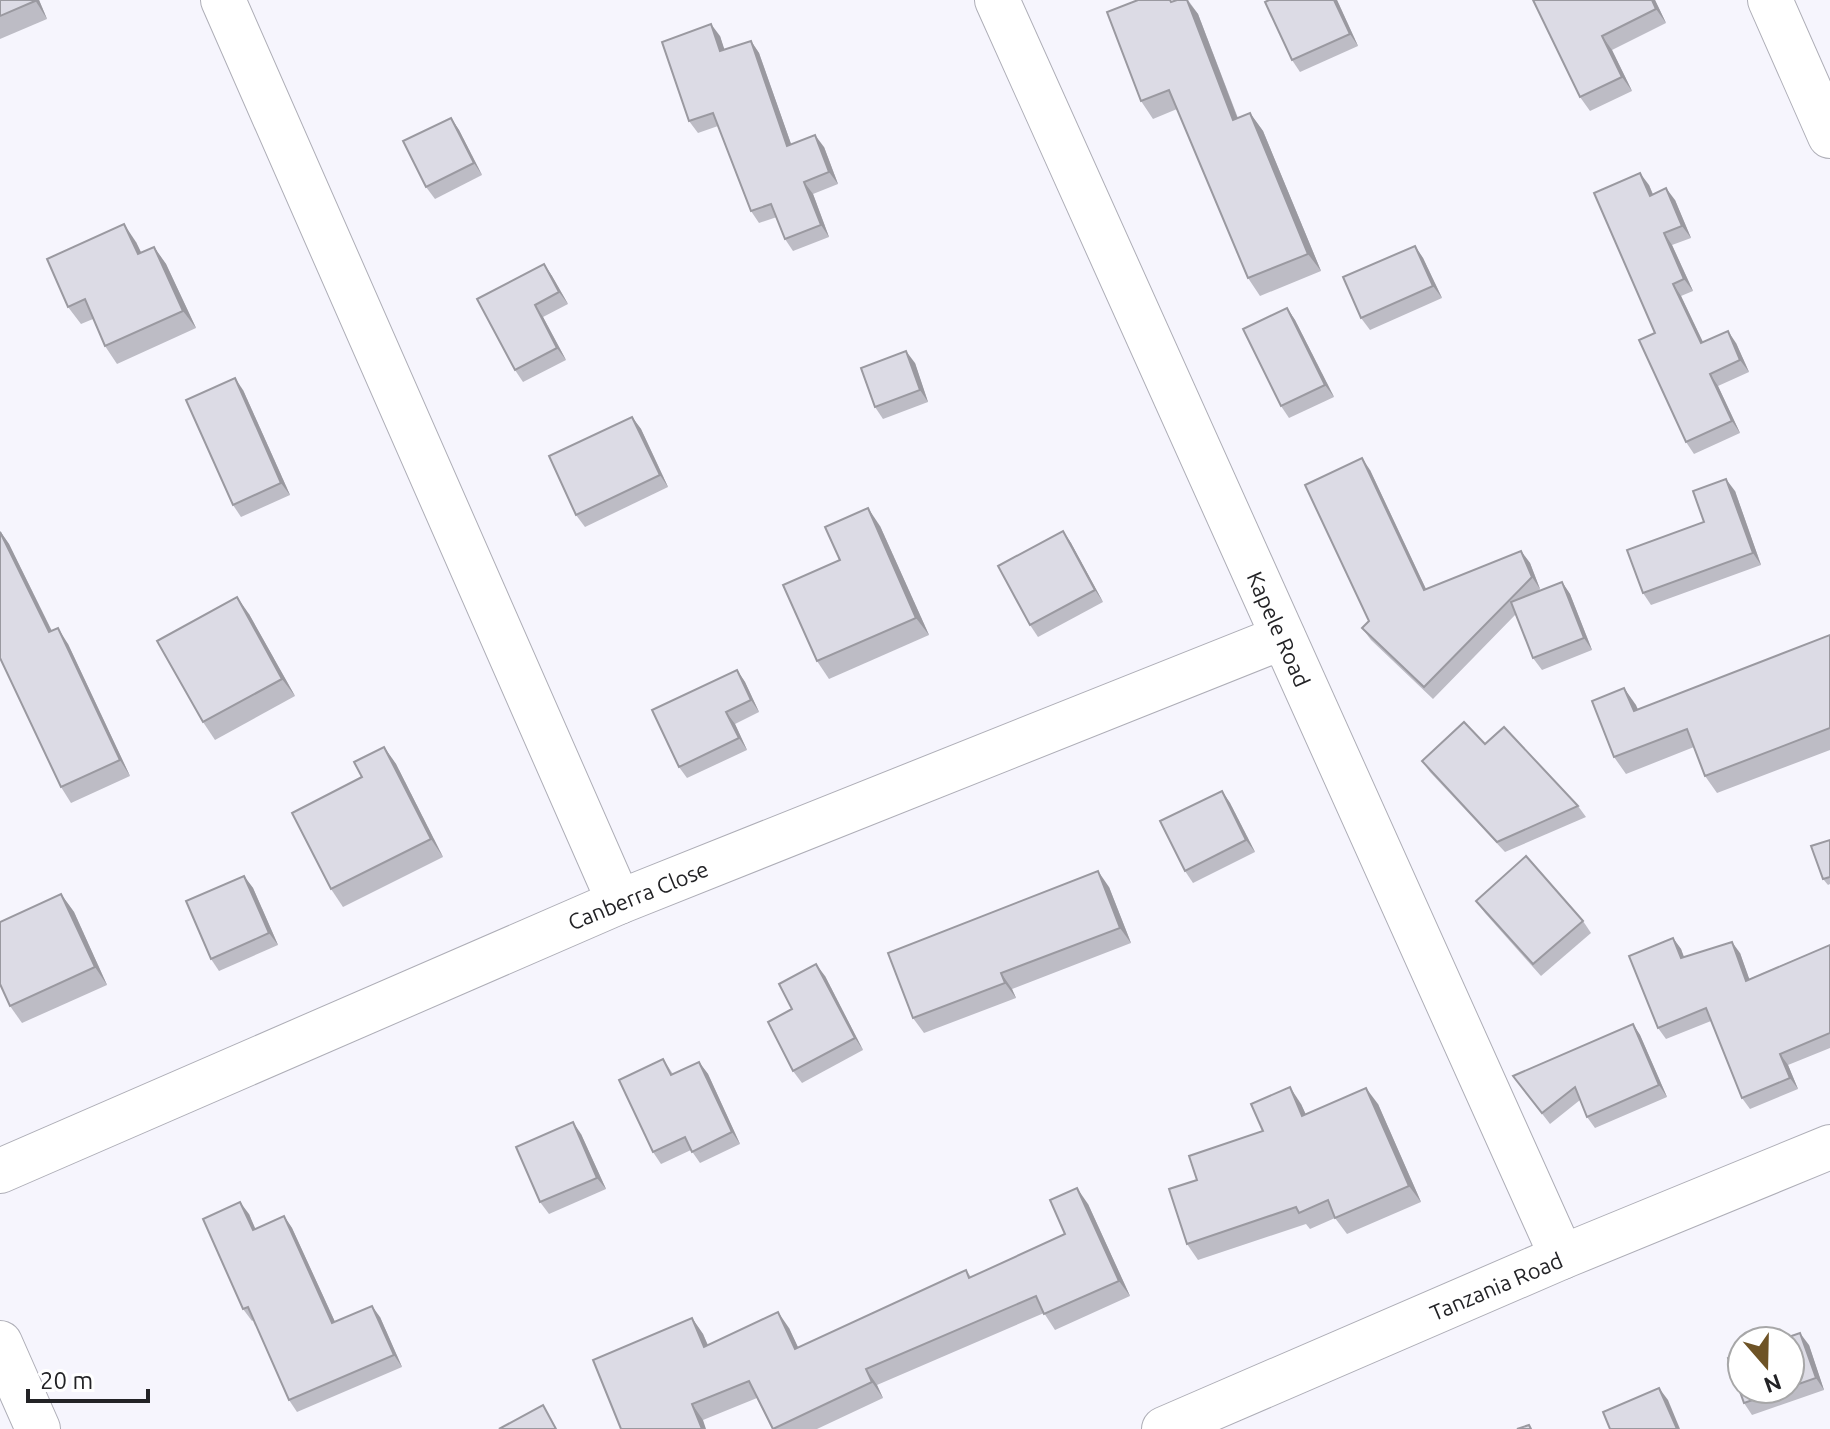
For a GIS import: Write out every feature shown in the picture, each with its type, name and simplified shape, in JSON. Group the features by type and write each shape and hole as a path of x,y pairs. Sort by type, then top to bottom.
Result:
{"street":[{"path":"223,0 619,902"},
{"name":"Kapele Road","path":"997,0 1562,1257"},
{"path":"1770,0 1830,136"},
{"name":"Canberra Close","path":"0,1171 619,902 1283,637"},
{"name":"Tanzania Road","path":"1164,1429 1562,1257 1830,1147"},
{"path":"0,1343 38,1429"}],"building":[{"path":"0,0 35,0 35,1 0,16"},
{"path":"1138,0 1187,0 1233,120 1250,113 1308,254 1248,278 1169,90 1141,101 1107,12"},
{"path":"1334,0 1350,34 1292,60 1265,2"},
{"path":"1533,0 1652,0 1656,9 1602,36 1622,77 1580,97"},
{"path":"711,24 720,51 751,41 787,146 815,135 829,172 804,182 821,225 785,239 771,204 751,211 713,113 689,121 662,42"},
{"path":"451,118 474,163 426,187 403,141"},
{"path":"1640,173 1650,196 1666,188 1682,226 1664,233 1684,279 1673,284 1701,343 1728,331 1740,360 1710,374 1732,421 1686,442 1639,340 1655,333 1594,193"},
{"path":"124,224 138,254 154,247 183,311 105,346 85,299 68,307 47,259"},
{"path":"1415,246 1433,286 1361,318 1343,277"},
{"path":"544,264 559,292 535,305 557,348 515,370 477,299"},
{"path":"1287,308 1325,385 1281,406 1243,329"},
{"path":"906,351 920,390 875,407 861,368"},
{"path":"235,378 281,483 233,505 186,400"},
{"path":"632,417 660,475 576,515 549,456"},
{"path":"1362,458 1424,590 1521,551 1532,577 1424,687 1362,628 1369,621 1305,485"},
{"path":"1726,479 1753,553 1643,593 1627,550 1704,522 1693,491"},
{"path":"868,508 916,618 817,661 783,585 840,560 825,527"},
{"path":"1063,531 1095,590 1030,625 998,566"},
{"path":"0,532 49,632 58,628 120,760 61,787 0,658"},
{"path":"1562,582 1584,638 1533,658 1511,602"},
{"path":"237,597 282,679 203,722 157,641"},
{"path":"1830,635 1830,728 1705,776 1687,729 1614,757 1592,701 1624,688 1634,711"},
{"path":"737,670 751,700 726,712 739,738 679,767 652,710"},
{"path":"1464,722 1485,744 1504,727 1578,806 1497,842 1422,761"},
{"path":"384,747 431,839 331,889 292,813 362,777 354,762"},
{"path":"1222,791 1246,840 1185,871 1160,821"},
{"path":"1830,840 1830,877 1823,879 1811,846"},
{"path":"1526,856 1583,921 1533,964 1476,901"},
{"path":"1098,871 1120,928 1001,973 1005,983 913,1018 888,953"},
{"path":"244,876 269,933 211,959 186,901"},
{"path":"61,894 95,967 10,1006 0,984 0,922"},
{"path":"1673,938 1681,958 1732,942 1746,981 1830,945 1830,1033 1780,1054 1790,1078 1742,1098 1706,1008 1658,1028 1629,956"},
{"path":"816,964 855,1038 793,1071 768,1022 792,1009 779,984"},
{"path":"1633,1024 1659,1085 1587,1117 1575,1087 1542,1113 1513,1076"},
{"path":"663,1059 671,1075 699,1062 732,1132 692,1152 685,1137 653,1152 619,1080"},
{"path":"1290,1087 1302,1116 1366,1088 1409,1186 1335,1218 1328,1200 1299,1213 1296,1207 1187,1244 1169,1189 1197,1180 1189,1156 1263,1131 1251,1104"},
{"path":"573,1122 597,1178 540,1202 516,1147"},
{"path":"1077,1188 1119,1281 1044,1314 1036,1296 866,1369 872,1382 773,1429 749,1381 692,1404 702,1429 621,1429 593,1360 692,1318 704,1347 778,1312 795,1349 966,1270 969,1278 1065,1234 1050,1200"},
{"path":"240,1202 253,1230 284,1216 332,1323 372,1306 394,1355 289,1400 248,1307 243,1309 203,1219"},
{"path":"1806,1350 1816,1378 1806,1381"},
{"path":"1659,1388 1677,1429 1610,1429 1603,1412"},
{"path":"543,1405 556,1429 499,1429"}]}
